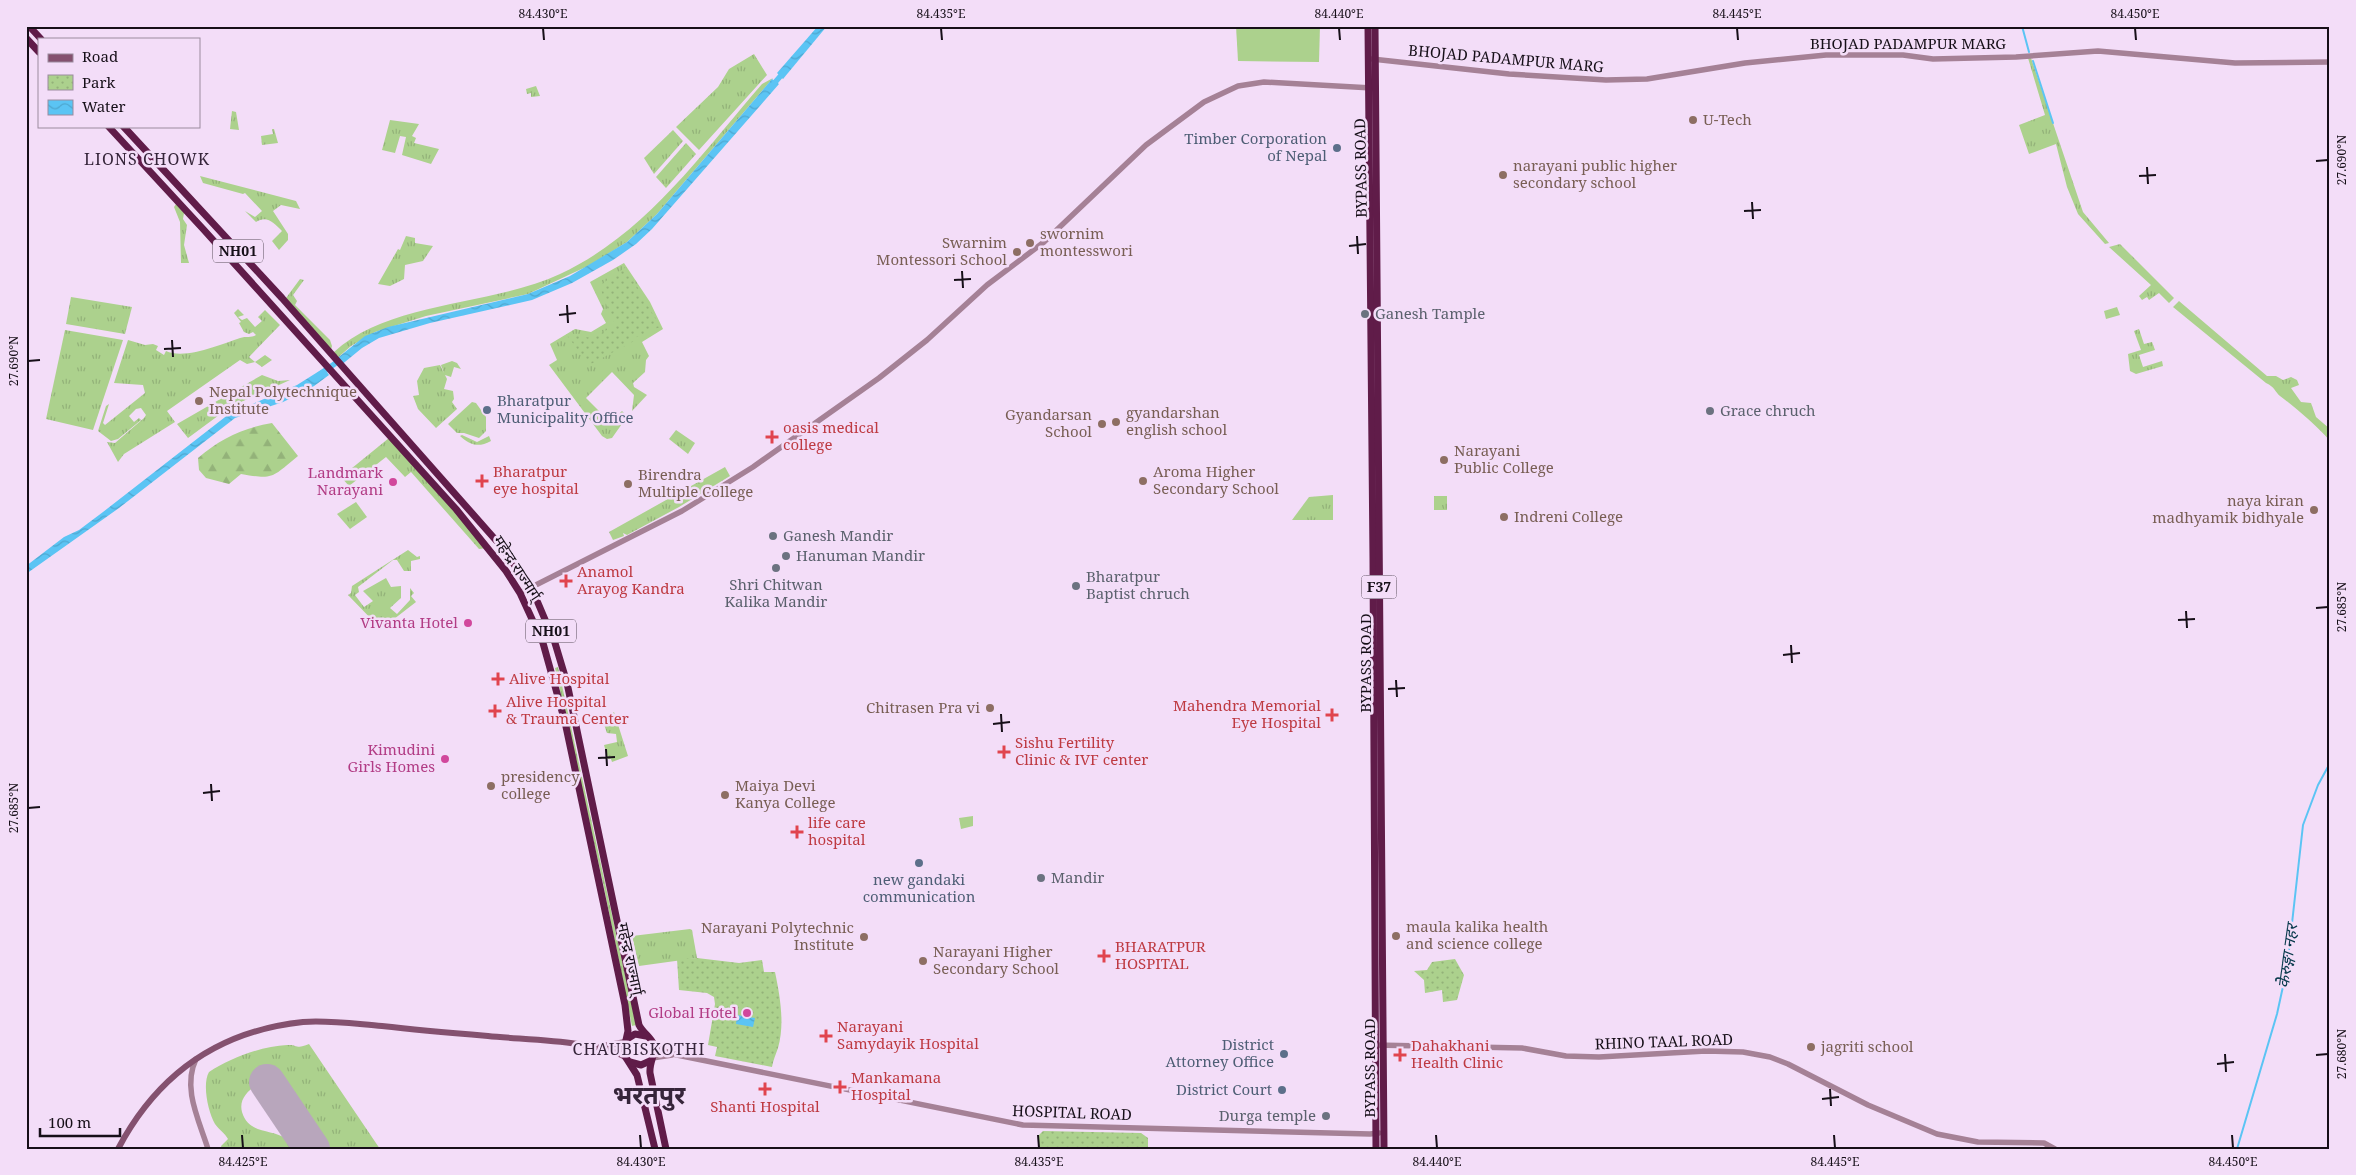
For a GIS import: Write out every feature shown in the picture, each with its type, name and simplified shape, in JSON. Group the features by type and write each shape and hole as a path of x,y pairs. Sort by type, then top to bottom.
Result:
{"highway":[{"path":"30,26 40,38"},
{"name":"BYPASS ROAD","path":"1368,26 1371,59 1384,1149"},
{"name":"BYPASS ROAD","path":"1371,59 1375,26"},
{"path":"26,38 38,51"},
{"name":"महेन्द्र राज्मार्ग्","path":"110,128 478,533 520,593 543,643 565,722 625,1005 626,1040 623,1048 626,1059 634,1069 641,1088 655,1149"},
{"name":"महेन्द्र राज्मार्ग्","path":"124,128 344,368 501,546 530,587 546,621 563,668 638,1021 642,1031 651,1039 655,1052 651,1060 650,1073 666,1149"},
{"name":"BYPASS ROAD","path":"1376,1149 1374,1045 1377,677"},
{"path":"626,1040 640,1034 651,1039"},
{"path":"626,1059 641,1065 651,1060"}],"main road":[{"path":"118,1149 134,1120 162,1085 197,1057 216,1046 250,1033 286,1025 316,1022 594,1046 616,1052 626,1059"},
{"path":"594,1046 626,1040"}],"street":[{"name":"BHOJAD PADAMPUR MARG","path":"1371,59 1500,73 1606,80 1647,78 1826,55 1903,55 1933,59 2098,51 2235,63 2330,62"},
{"path":"520,593 682,511 752,467 879,378 927,340 987,286 1044,242 1146,145 1204,102 1232,88 1264,82 1371,88"},
{"name":"HOSPITAL ROAD","path":"651,1039 664,1051 990,1120 1023,1125 1081,1128 1384,1132"},
{"name":"RHINO TAAL ROAD","path":"1374,1045 1522,1048 1566,1056 1599,1057 1706,1051 1743,1052 1770,1057 1788,1064 1868,1105 1938,1134 1978,1142 2044,1143 2055,1149"},
{"name":"HOSPITAL ROAD","path":"651,1060 677,1054"},
{"path":"197,1057 192,1068 190,1087 208,1149"}],"green space":[{"path":"1236,26 1320,26 1319,62 1238,61"},
{"path":"754,54 767,75 699,150 676,127 718,87 729,69"},
{"path":"2028,58 2031,58 2083,212 2109,243 2105,244 2078,214 2067,187 2056,144 2029,154 2019,125 2045,115"},
{"path":"773,78 657,214 627,242 590,265 528,294 426,316 375,332 351,346 334,361 334,352 357,335 383,323 412,313 504,293 533,284 560,274 591,257 619,237 671,190 762,84"},
{"path":"536,86 540,96 531,97 531,93 527,94 526,89"},
{"path":"232,111 236,112 239,130 230,129"},
{"path":"390,120 419,124 412,136 416,138 414,143 439,149 431,164 402,155 406,137 400,136 395,153 382,150"},
{"path":"272,129 274,129 278,143 262,145 261,136 273,134"},
{"path":"673,130 683,141 654,174 644,158"},
{"path":"686,143 696,154 666,188 656,177"},
{"path":"200,176 296,201 300,209 281,205 273,211 288,234 288,240 279,250 272,241 282,231 267,220 264,219 256,222 245,211 255,217 262,211 245,193 203,183"},
{"path":"176,204 184,213 183,219 187,225 184,245 189,263 181,263 180,222 174,207"},
{"path":"406,236 415,238 415,243 433,246 423,261 405,265 404,279 390,286 378,284 398,249 400,250"},
{"path":"2120,244 2174,298 2169,303 2159,293 2149,300 2147,297 2142,300 2139,296 2151,285 2109,247"},
{"path":"624,263 650,302 663,329 642,342 649,356 646,360 645,372 633,383 634,387 647,395 632,411 634,395 612,372 586,398 610,422 622,411 626,415 612,438 607,439 602,436 549,365 557,360 550,344 575,329 591,332 606,323 601,314 603,309 590,282"},
{"path":"626,267 660,327 632,339 634,341 589,365 566,334 592,338 616,325 599,286"},
{"path":"300,279 304,280 293,295 297,301 295,305 330,340 331,350 286,298"},
{"path":"71,297 132,307 125,334 66,324"},
{"path":"2179,301 2267,376 2276,376 2283,380 2291,377 2297,380 2299,385 2291,388 2301,402 2311,403 2316,417 2330,429 2330,441 2271,386 2173,307"},
{"path":"2117,307 2120,315 2106,319 2104,311"},
{"path":"238,309 244,315 238,317 242,320 247,318 255,327 262,321 258,317 265,310 280,325 249,357 255,362 247,364 240,360 167,411 175,422 124,454 118,462 107,442 115,443 144,418 146,415 141,408 136,409 129,416 134,422 139,418 141,420 118,439 111,441 98,431 106,406 109,404 103,423 105,425 145,393 143,385 114,383 128,340 145,345 153,344 158,346 156,350 164,355 166,351 183,354 256,335 253,332 249,334 244,332 239,323 241,322 234,313"},
{"path":"2139,329 2144,344 2152,342 2155,350 2139,355 2143,367 2162,361 2163,366 2136,374 2130,371 2128,354 2141,350 2134,331"},
{"path":"65,330 123,340 93,430 46,419"},
{"path":"265,355 272,360 262,367 255,362"},
{"path":"452,361 457,363 461,369 454,367 451,377 445,375 447,379 444,389 453,391 454,399 452,402 457,409 436,428 418,409 413,396 419,395 417,381 424,368 440,365 444,373 441,365"},
{"path":"262,375 278,381 290,380 230,407 188,438 177,424"},
{"path":"472,402 476,403 486,417 486,431 479,438 464,433 457,433 448,424"},
{"path":"272,423 298,456 278,473 261,477 241,474 229,484 206,478 199,470 198,458 215,445 242,431"},
{"path":"676,430 695,443 688,454 669,439"},
{"path":"462,435 477,442 489,436 491,441 478,445 467,442 460,436"},
{"path":"389,438 487,548 479,549 411,472 405,477 386,457 349,486 341,477"},
{"path":"725,467 730,476 679,507 627,535 623,533 624,536 613,540 609,532"},
{"path":"1333,495 1333,520 1292,520 1309,497"},
{"path":"1434,496 1447,496 1447,510 1434,510"},
{"path":"356,502 367,517 350,529 337,514"},
{"path":"408,550 417,557 420,556 420,559 411,561 411,571 404,571 397,560 393,560 358,587 359,592 355,595 364,607 373,601 363,591 386,578 391,587 401,586 401,598 390,608 397,614 410,600 410,588 414,593 411,596 416,602 385,626 378,626 348,595 351,593 352,586"},
{"path":"558,667 636,1025 632,1026 603,883 555,668"},
{"path":"614,712 628,756 612,762 611,759 608,759 604,745 617,742 616,734 607,733 601,716"},
{"path":"973,816 973,826 961,829 959,818"},
{"path":"692,930 697,958 639,966 632,936"},
{"name":"Global Hotel","path":"697,958 739,963 762,960 764,972 775,972 780,1000 781,1029 772,1067 715,1056 717,1047 708,1045 715,1004 714,997 707,993 679,990 677,959"},
{"path":"1455,959 1464,975 1457,1000 1443,1002 1442,990 1425,993 1424,980 1414,971 1427,970 1432,962"},
{"path":"309,1044 380,1149 323,1149 273,1075 256,1085 246,1094 241,1105 242,1112 245,1119 255,1128 287,1139 294,1149 222,1149 221,1146 228,1139 215,1124 210,1113 206,1091 209,1072 257,1050 291,1045 301,1047"},
{"path":"1043,1131 1141,1133 1148,1138 1148,1149 1039,1149 1039,1135"}],"water":[{"path":"818,26 827,26 783,79 777,73"},
{"path":"772,79 779,84 652,229 636,244 613,260 572,283 532,300 430,323 379,338 362,348 340,366 335,360 365,336 388,327 528,294 570,276 627,242 657,214"},
{"path":"324,368 329,375 310,389 283,402 235,418 119,508 26,574 26,566 64,537 79,530 229,414 297,385"},
{"path":"737,1015 755,1018 753,1027 736,1024"}],"waterway":[{"path":"2022,26 2029,52"},
{"path":"2033,61 2053,123"},
{"path":"771,87 784,72"},
{"path":"319,375 340,360"},
{"name":"केेरुङ्गा नहर","path":"2237,1149 2277,1014 2287,968 2303,825 2318,785 2330,763"}],"runway":[{"path":"267,1082 312,1149"}],"place":[{"name":"U-Tech","path":"1693,120"},
{"name":"Timber Corporation of Nepal","path":"1337,148"},
{"name":"narayani public higher secondary school","path":"1503,175"},
{"name":"swornim montesswori","path":"1030,243"},
{"name":"Swarnim Montessori School","path":"1017,252"},
{"name":"Ganesh Tample","path":"1365,314"},
{"name":"Nepal Polytechnique Institute","path":"199,401"},
{"name":"Bharatpur Municipality Office","path":"487,410"},
{"name":"Grace chruch","path":"1710,411"},
{"name":"gyandarshan english school","path":"1116,422"},
{"name":"Gyandarsan School","path":"1102,424"},
{"name":"oasis medical college","path":"772,437"},
{"name":"Narayani Public College","path":"1444,460"},
{"name":"Bharatpur eye hospital","path":"482,481"},
{"name":"Aroma Higher Secondary School","path":"1143,481"},
{"name":"Landmark Narayani","path":"393,482"},
{"name":"Birendra Multiple College","path":"628,484"},
{"name":"naya kiran madhyamik bidhyale","path":"2314,510"},
{"name":"Indreni College","path":"1504,517"},
{"name":"Ganesh Mandir","path":"773,536"},
{"name":"Hanuman Mandir","path":"786,556"},
{"name":"Shri Chitwan Kalika Mandir","path":"776,568"},
{"name":"Anamol Arayog Kandra","path":"566,581"},
{"name":"Bharatpur Baptist chruch","path":"1076,586"},
{"name":"Vivanta Hotel","path":"468,623"},
{"name":"Alive Hospital","path":"498,679"},
{"name":"Chitrasen Pra vi","path":"990,708"},
{"name":"Alive Hospital & Trauma Center","path":"495,711"},
{"name":"Mahendra Memorial Eye Hospital","path":"1332,715"},
{"name":"Sishu Fertility Clinic & IVF center","path":"1004,752"},
{"name":"Kimudini Girls Homes","path":"445,759"},
{"name":"presidency college","path":"491,786"},
{"name":"Maiya Devi Kanya College","path":"725,795"},
{"name":"life care hospital","path":"797,832"},
{"name":"new gandaki communication","path":"919,863"},
{"name":"Mandir","path":"1041,878"},
{"name":"maula kalika health and science college","path":"1396,936"},
{"name":"Narayani Polytechnic Institute","path":"864,937"},
{"name":"BHARATPUR HOSPITAL","path":"1104,956"},
{"name":"Narayani Higher Secondary School","path":"923,961"},
{"name":"Global Hotel","path":"747,1013"},
{"name":"Narayani Samydayik Hospital","path":"826,1036"},
{"name":"jagriti school","path":"1811,1047"},
{"name":"District Attorney Office","path":"1284,1054"},
{"name":"Dahakhani Health Clinic","path":"1400,1055"},
{"name":"Mankamana Hospital","path":"840,1087"},
{"name":"Shanti Hospital","path":"765,1089"},
{"name":"District Court","path":"1282,1090"},
{"name":"Durga temple","path":"1326,1116"}],"district":[{"name":"LIONS CHOWK","path":"147,159"},
{"name":"CHAUBISKOTHI","path":"639,1049"},
{"name":"भरतपुर","path":"649,1095"}]}
